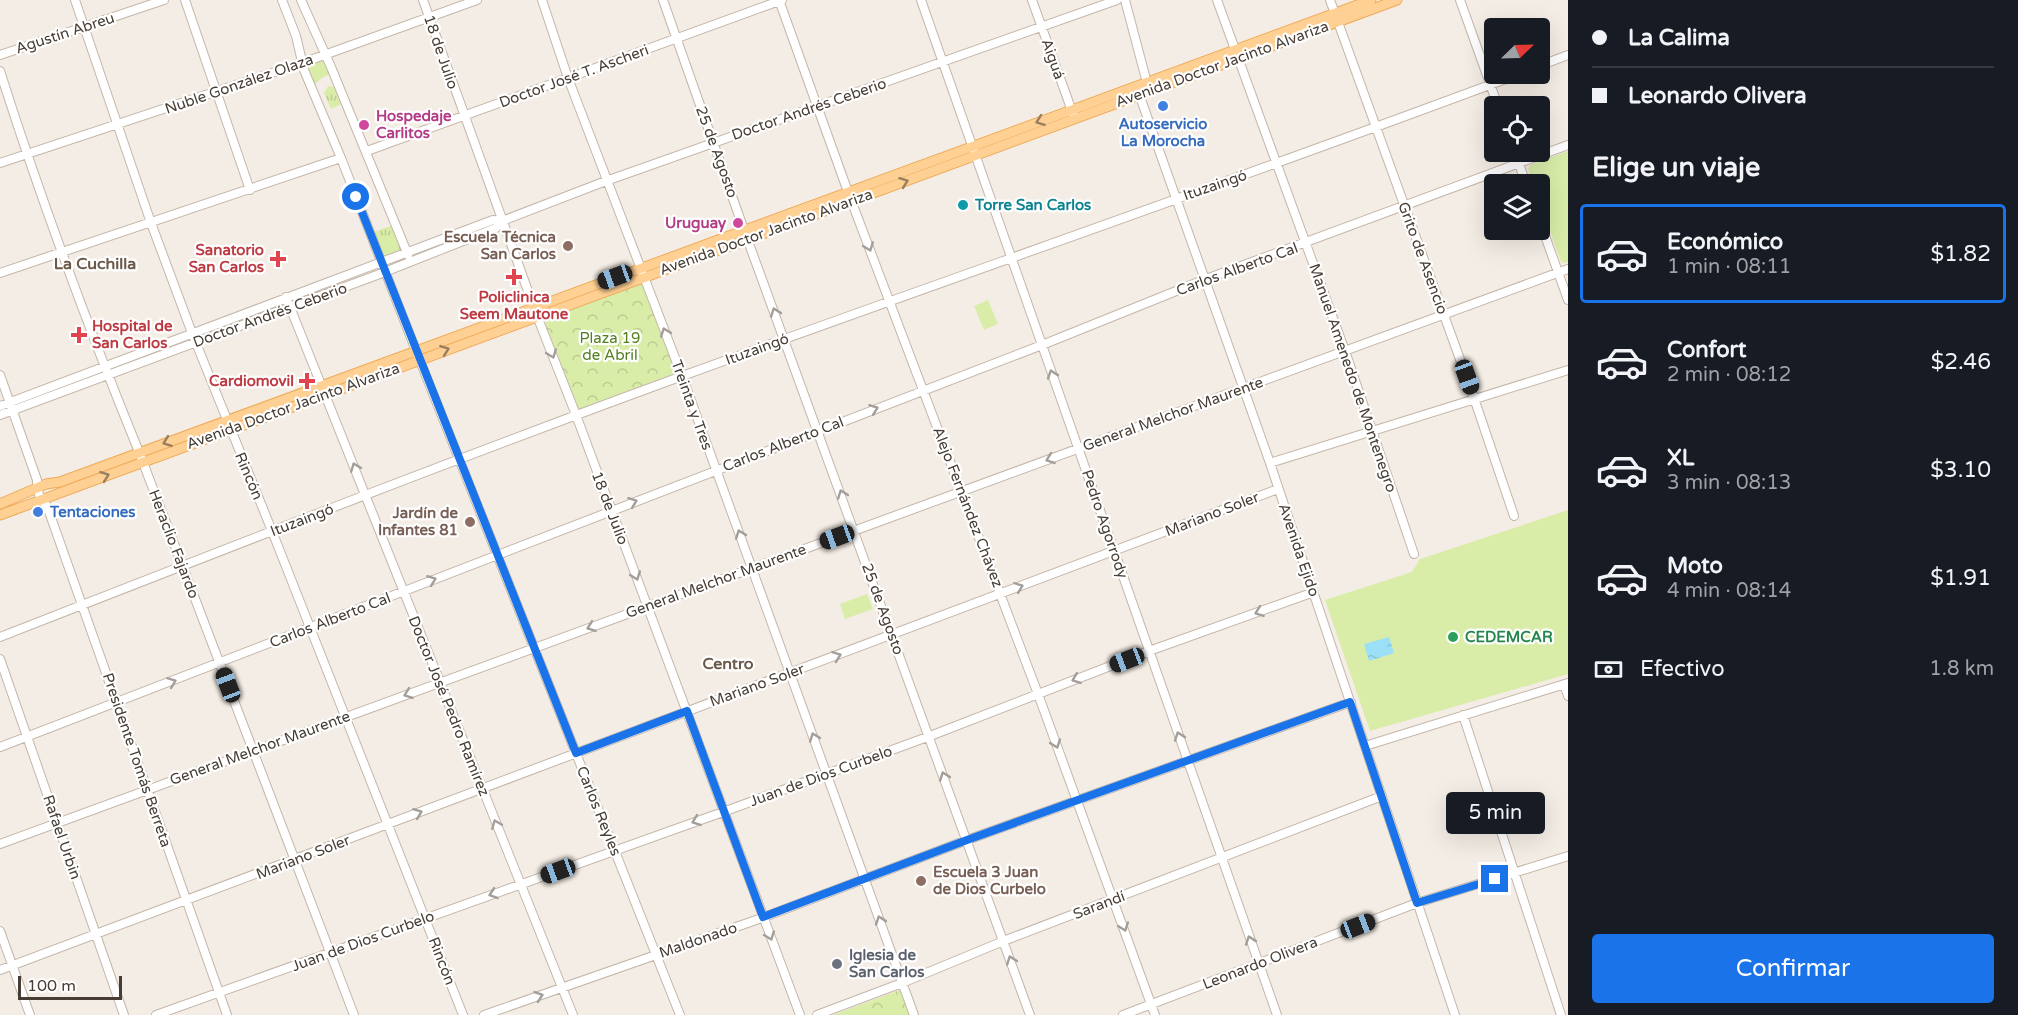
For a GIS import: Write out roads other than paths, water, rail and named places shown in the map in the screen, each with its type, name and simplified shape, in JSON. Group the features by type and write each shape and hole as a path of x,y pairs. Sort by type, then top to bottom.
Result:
{"main road":[{"name":"Avenida Doctor Jacinto Alvariza","path":"1336,17 1371,0"},
{"name":"Avenida Doctor Jacinto Alvariza","path":"0,515 46,501 230,430 324,390 535,311 1336,17 1397,0"},
{"name":"Avenida Doctor Jacinto Alvariza","path":"1138,91 1147,83 1236,54"},
{"name":"Avenida Doctor Jacinto Alvariza","path":"0,504 40,484 60,482 226,420 324,390"}],"street":[{"name":"Rincón","path":"75,0 151,223 192,333 463,1015"},
{"name":"Agustín Abreu","path":"0,55 164,0"},
{"path":"185,0 250,189"},
{"name":"Carlos Reyles","path":"282,0 296,36 302,63 680,1015"},
{"path":"301,0 326,54 411,262"},
{"name":"18 de Julio","path":"423,0 535,311 648,606 800,1015"},
{"name":"Nuble González Olaza","path":"0,163 302,63 477,0"},
{"name":"Treinta y Tres","path":"542,0 567,78 682,376 914,1015"},
{"name":"25 de Agosto","path":"663,0 746,235 1030,1015"},
{"name":"Doctor José T. Ascheri","path":"367,152 780,0"},
{"name":"Alejo Fernández Chávez","path":"780,0 850,197 1038,694 1155,1015"},
{"name":"Pedro Agorrody","path":"921,0 1277,1015"},
{"name":"Aiguá","path":"1032,0 1073,114"},
{"name":"Doctor Andrés Ceberio","path":"0,415 11,407 105,366 381,261 493,220 502,221 713,142 1117,0"},
{"path":"1125,0 1147,83"},
{"name":"Manuel Amenedo de Montenegro","path":"1217,0 1345,351 1414,554"},
{"name":"Grito de Asencio","path":"1330,0 1474,398 1514,516"},
{"path":"1460,0 1484,67"},
{"path":"1550,62 1568,55"},
{"name":"Heraclio Fajardo","path":"0,72 26,154 108,375 354,1015"},
{"path":"1490,84 1494,96"},
{"name":"Ituzaingó","path":"0,637 576,415 1276,164 1490,84"},
{"name":"Avenida Ejido","path":"1138,91 1270,463 1455,1015"},
{"name":"Carlos Alberto Cal","path":"0,747 1042,345 1206,279 1568,145"},
{"path":"0,273 341,158"},
{"path":"1519,163 1523,174"},
{"name":"Doctor Andrés Ceberio","path":"0,406 11,407 108,375 411,262 496,228 502,221"},
{"path":"1546,240 1568,300"},
{"name":"General Melchor Maurente","path":"0,844 1568,269"},
{"name":"Doctor José Pedro Ramírez","path":"286,297 573,1015"},
{"path":"1270,463 1568,370"},
{"name":"Presidente Tomás Berreta","path":"0,375 227,1015"},
{"name":"Mariano Soler","path":"0,970 1278,489"},
{"name":"Juan de Dios Curbelo","path":"156,1015 723,812 930,736 1149,651 1314,592"},
{"name":"Rafael Urbin","path":"0,659 124,1015"},
{"path":"1365,746 1566,684 1568,696"},
{"name":"Maldonado","path":"484,1015 763,917 967,840 1350,702"},
{"path":"1463,715 1561,1015"},
{"name":"Sarandí","path":"818,1015 1004,940 1382,796"},
{"name":"Leonardo Olivera","path":"1123,1015 1417,903 1568,856"},
{"path":"0,931 30,1015"}],"water":[{"path":"1389,637 1394,653 1369,661 1364,644"}],"place":[{"name":"Autoservicio La Morocha","path":"1163,106"},
{"name":"Hospedaje Carlitos","path":"364,125"},
{"name":"Torre San Carlos","path":"963,205"},
{"name":"Uruguay","path":"738,223"},
{"name":"Escuela Técnica San Carlos","path":"568,246"},
{"name":"Sanatorio San Carlos","path":"278,259"},
{"name":"Policlinica Seem Mautone","path":"514,277"},
{"name":"Hospital de San Carlos","path":"79,335"},
{"name":"Cardiomovil","path":"307,381"},
{"name":"Tentaciones","path":"38,512"},
{"name":"Jardín de Infantes 81","path":"470,522"},
{"name":"CEDEMCAR","path":"1453,637"},
{"name":"Escuela 3 Juan de Dios Curbelo","path":"921,881"},
{"name":"Iglesia de San Carlos","path":"837,964"}],"district":[{"name":"La Cuchilla","path":"95,263"},
{"name":"Centro","path":"728,663"}],"park label":[{"name":"Plaza 19 de Abril","path":"610,346"}]}
